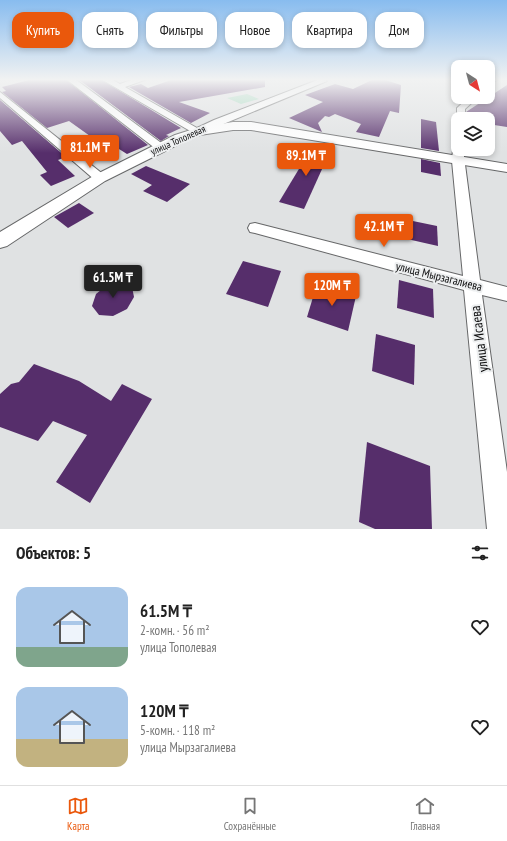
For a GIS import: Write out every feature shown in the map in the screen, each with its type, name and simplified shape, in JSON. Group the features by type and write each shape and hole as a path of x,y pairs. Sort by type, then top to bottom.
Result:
{"street":[{"path":"12,104 100,178"},
{"path":"103,104 160,147"},
{"path":"149,104 197,132 234,126 251,126 400,149 451,154"},
{"name":"улица Тополевая","path":"0,241 100,178 160,147 217,122 264,104"},
{"path":"461,112 461,108 466,104"},
{"name":"улица Исаева","path":"458,156 501,529"},
{"path":"462,156 507,168"},
{"name":"улица Мырзагалиева","path":"255,228 507,294"}],"building":[{"path":"0,104 4,104 66,157 58,160 75,176 51,186 40,175 47,172 22,141 12,145 0,131"},
{"path":"17,104 96,104 148,145 127,154 103,139 97,141 69,121 47,128"},
{"path":"111,104 141,104 181,128 166,135 169,136 161,141"},
{"path":"158,104 184,104 210,113 191,123"},
{"path":"319,104 400,104 399,113 390,111 379,137 356,132 361,124 335,114 329,117 325,116 318,123 322,132 289,118"},
{"path":"478,104 507,104 507,127 495,125 495,112 466,112"},
{"path":"421,119 436,122 439,151 421,148"},
{"path":"314,144 332,147 304,209 279,202"},
{"path":"421,159 440,163 441,176 421,172"},
{"path":"146,166 190,184 167,202 143,191 152,185 131,174"},
{"path":"79,203 94,213 68,228 54,217"},
{"path":"408,220 437,226 438,246 407,239"},
{"path":"243,261 281,271 268,307 226,294"},
{"path":"399,280 433,289 434,318 397,308"},
{"path":"121,282 132,287 134,297 127,309 113,316 99,315 92,306 96,294 107,285"},
{"path":"317,284 356,296 348,331 307,317"},
{"path":"376,334 415,345 414,385 372,371"},
{"path":"34,364 79,381 111,401 122,384 152,399 90,503 56,482 87,435 53,421 38,441 0,427 0,394 11,384 19,382"},
{"path":"367,442 430,466 432,529 375,529 359,522"}]}
